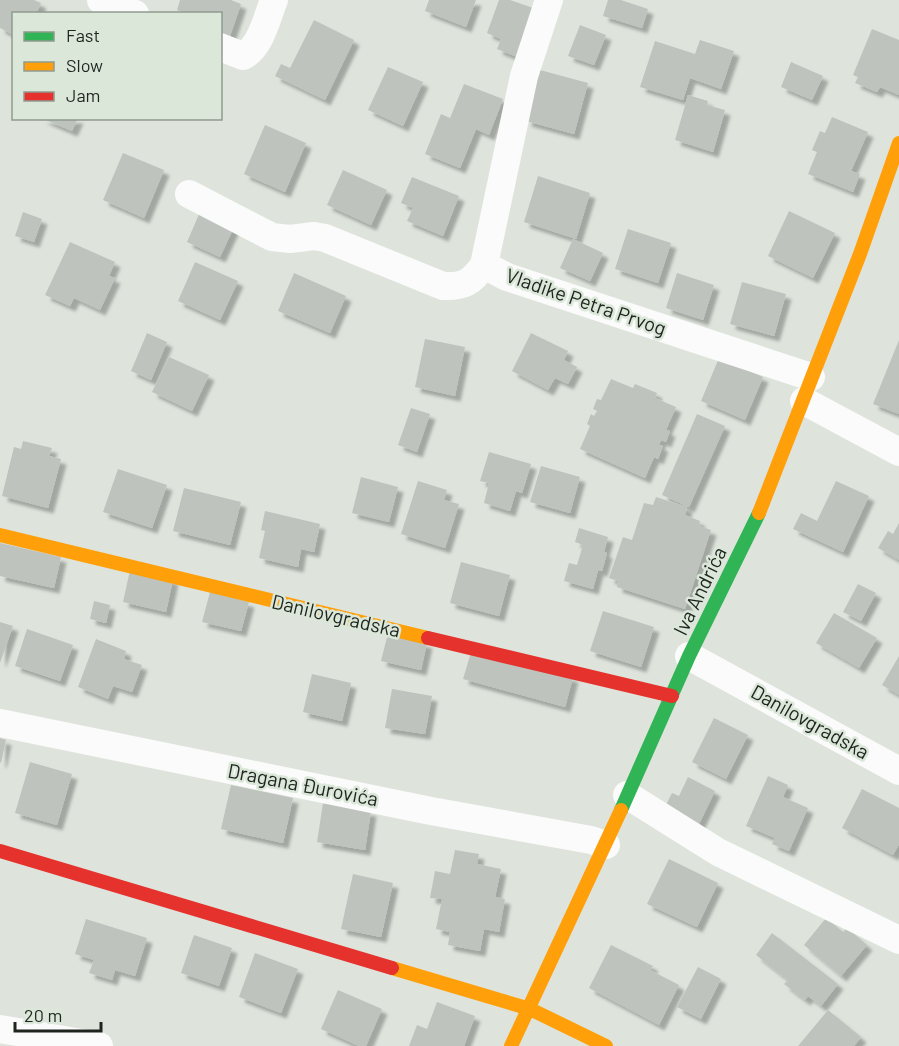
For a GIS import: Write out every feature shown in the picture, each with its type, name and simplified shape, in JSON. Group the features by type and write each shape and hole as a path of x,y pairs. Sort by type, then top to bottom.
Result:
{"street":[{"path":"100,0 130,12"},
{"path":"222,48 243,56 249,53 274,0"},
{"name":"Vladike Petra Prvog","path":"549,0 524,76 484,265 507,277 808,389 899,452"},
{"name":"Iva Andrića","path":"511,1046 606,845 689,656 752,530 860,254 899,143"},
{"path":"189,194 272,237 325,238 443,286 465,284 475,278 484,265"},
{"name":"Danilovgradska","path":"0,535 672,696"},
{"name":"Danilovgradska","path":"689,656 899,771"},
{"name":"Dragana Đurovića","path":"0,723 431,811 591,840 606,845"},
{"path":"627,795 718,852 899,940"},
{"path":"0,851 530,1009 606,1046"},
{"path":"0,1029 99,1046"}],"building":[{"path":"0,0 34,0 41,3 37,12 12,12 12,34 0,28"},
{"path":"180,0 231,0 241,4 229,39 222,37 222,12 177,10"},
{"path":"429,0 476,0 466,27 425,11"},
{"path":"499,0 510,0 536,9 525,60 497,49 501,39 487,33"},
{"path":"608,0 621,0 648,9 642,28 603,16"},
{"path":"314,20 354,40 325,100 275,76 281,64 290,68"},
{"path":"580,25 606,35 594,65 568,56"},
{"path":"872,29 899,40 899,95 880,87 877,92 855,83 858,77 853,75"},
{"path":"700,40 734,51 721,89 690,78 683,100 640,87 655,41 695,54"},
{"path":"791,62 823,76 812,100 781,87"},
{"path":"388,67 423,82 403,126 368,110"},
{"path":"540,70 588,83 574,134 526,121"},
{"path":"464,84 503,99 489,135 476,129 460,168 425,154 441,114 450,118"},
{"path":"688,95 708,101 707,105 725,110 713,152 675,140"},
{"path":"832,117 868,132 851,171 860,174 853,192 808,174 817,152 812,150 820,131 825,133"},
{"path":"46,120 77,120 72,131"},
{"path":"265,125 306,143 285,192 244,174"},
{"path":"123,153 164,170 144,218 103,200"},
{"path":"343,170 387,190 371,225 327,205"},
{"path":"538,176 590,193 576,239 524,222"},
{"path":"412,177 459,196 443,236 407,221 413,208 401,203"},
{"path":"789,211 835,233 813,278 768,256"},
{"path":"23,212 42,219 34,242 15,236"},
{"path":"200,212 234,227 220,257 187,242"},
{"path":"628,229 671,243 658,283 615,269"},
{"path":"573,239 603,253 590,281 560,268"},
{"path":"70,242 115,262 109,276 115,278 100,310 74,298 70,306 45,295"},
{"path":"195,262 238,281 220,320 178,301"},
{"path":"294,273 346,296 330,333 278,311"},
{"path":"677,273 714,285 703,320 666,308"},
{"path":"742,282 786,294 774,336 730,324"},
{"path":"147,333 167,342 151,380 131,371"},
{"path":"531,333 568,351 564,360 577,367 568,384 555,378 548,390 512,371"},
{"path":"425,339 465,347 455,396 415,387"},
{"path":"899,340 899,414 873,404"},
{"path":"169,357 209,375 192,411 152,392"},
{"path":"719,358 763,377 745,420 701,401"},
{"path":"611,379 633,388 635,384 657,393 655,398 676,407 666,430 670,431 666,442 661,440 659,445 663,446 658,459 654,457 645,478 580,449 590,426 587,424 591,414 594,416 597,411 593,409 597,399 601,400"},
{"path":"411,408 430,414 417,452 398,445"},
{"path":"697,414 725,426 689,507 662,495"},
{"path":"23,441 52,448 49,456 61,459 48,508 2,496 14,447 21,449"},
{"path":"489,452 531,464 522,493 516,491 510,511 484,503 489,483 480,481"},
{"path":"541,466 580,477 570,513 530,502"},
{"path":"118,469 167,485 152,528 103,512"},
{"path":"361,477 398,487 389,522 352,513"},
{"path":"418,481 447,490 444,500 459,504 445,548 401,534"},
{"path":"836,481 869,496 843,552 793,529 801,513 817,521"},
{"path":"184,488 241,502 230,545 173,531"},
{"path":"656,497 687,507 685,515 700,521 699,526 711,530 685,609 617,587 618,581 609,578 623,537 632,540 644,503 653,505"},
{"path":"265,511 320,524 314,552 301,549 298,567 259,558 265,531 261,530"},
{"path":"899,523 899,560 878,548 888,531 893,534"},
{"path":"579,528 608,537 602,571 598,570 593,589 564,581 569,563 577,565 583,545 575,542"},
{"path":"0,543 61,557 54,588 0,576"},
{"path":"461,562 510,575 499,616 450,603"},
{"path":"130,570 173,579 166,612 123,602"},
{"path":"858,584 876,593 861,621 843,612"},
{"path":"210,592 249,602 241,631 202,622"},
{"path":"94,601 110,605 106,623 90,619"},
{"path":"603,611 654,627 641,667 590,651"},
{"path":"834,613 877,638 859,668 816,643"},
{"path":"0,622 13,626 0,663"},
{"path":"27,629 73,645 60,681 15,666"},
{"path":"388,633 427,643 421,670 381,661"},
{"path":"96,639 126,651 124,659 142,665 132,692 113,686 108,699 78,687"},
{"path":"472,649 573,677 565,707 463,679"},
{"path":"899,656 899,695 882,685"},
{"path":"312,674 351,683 342,721 303,712"},
{"path":"392,689 432,696 425,734 385,728"},
{"path":"714,718 748,735 726,779 692,762"},
{"path":"0,738 6,740 1,763 0,762"},
{"path":"30,762 72,774 57,825 15,813"},
{"path":"768,776 788,785 783,797 808,808 789,851 772,844 775,838 746,826"},
{"path":"688,777 715,791 697,828 663,811 672,793 679,796"},
{"path":"231,785 293,798 283,843 221,829"},
{"path":"862,789 899,808 899,844 893,855 842,828"},
{"path":"323,803 371,811 365,850 317,842"},
{"path":"455,850 479,854 477,864 501,869 495,897 505,899 499,932 484,929 480,951 448,945 450,932 436,929 442,899 430,898 435,871 450,874"},
{"path":"669,859 718,883 697,927 647,904"},
{"path":"353,874 393,883 381,937 341,929"},
{"path":"826,918 843,932 847,928 867,945 841,976 804,945"},
{"path":"86,919 147,938 135,976 115,970 112,980 89,973 94,960 75,954"},
{"path":"772,933 838,984 821,1006 808,996 805,1000 784,984 788,980 756,955"},
{"path":"194,935 232,948 219,986 181,973"},
{"path":"611,945 653,966 650,970 679,985 659,1025 589,988"},
{"path":"255,953 298,969 281,1013 239,997"},
{"path":"698,967 721,979 701,1019 677,1007"},
{"path":"338,990 382,1009 366,1046 359,1046 321,1029"},
{"path":"437,1002 475,1016 464,1046 409,1046 417,1025 427,1029"},
{"path":"828,1010 861,1037 854,1046 798,1046"}],"traffic: fast":[{"path":"621,810 689,656 759,513"}],"traffic: slow":[{"path":"759,513 860,254 899,143"},
{"path":"0,535 428,638"},
{"path":"511,1046 621,810"},
{"path":"392,968 530,1009 606,1046"}],"traffic: jam":[{"path":"428,638 672,696"},
{"path":"0,851 392,968"}]}
